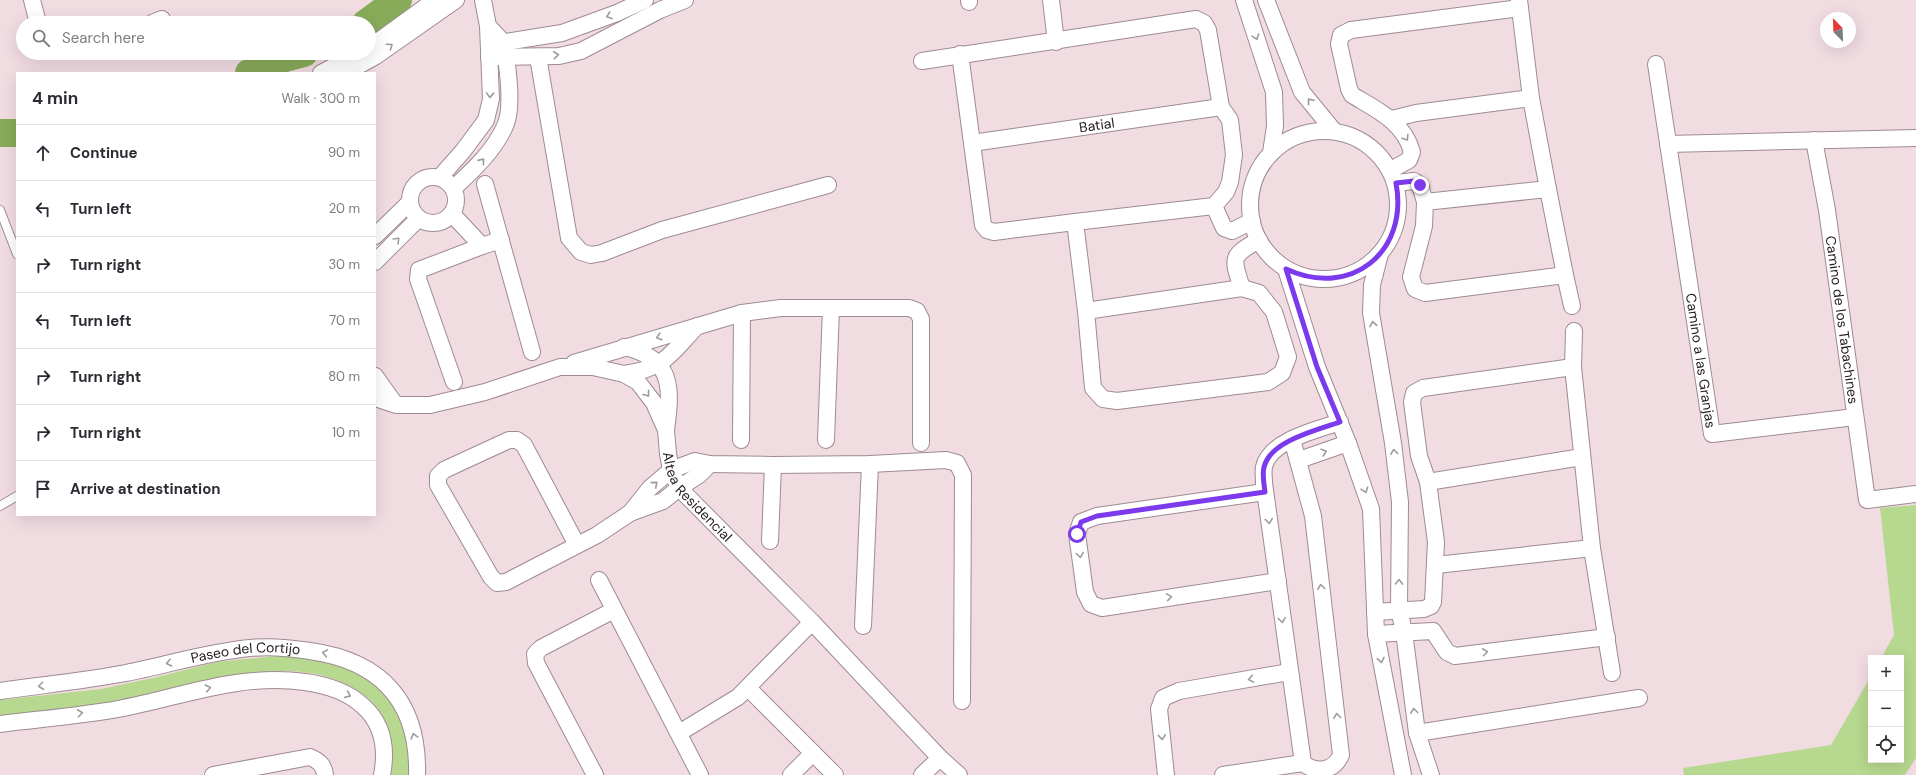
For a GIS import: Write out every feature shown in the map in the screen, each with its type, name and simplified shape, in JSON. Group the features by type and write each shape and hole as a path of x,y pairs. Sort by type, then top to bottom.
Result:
{"street":[{"path":"32,0 36,16"},
{"path":"376,43 435,0"},
{"path":"376,56 456,0"},
{"path":"440,177 463,152 486,120 491,99 488,26 483,0"},
{"path":"489,51 505,50 562,33 617,13 645,0"},
{"path":"505,50 538,57 558,56 581,51 658,5 684,0"},
{"path":"1051,0 1056,42"},
{"path":"1244,0 1274,92 1275,126 1271,153"},
{"path":"1266,0 1302,92 1334,131"},
{"path":"1393,176 1408,160 1412,152 1409,142 1392,119 1352,95 1349,89 1339,44 1341,35 1351,30 1520,4 1531,98 1572,306"},
{"path":"922,61 960,54 1056,42 1196,19 1204,23 1208,30 1221,107 1230,120 1234,155 1228,187 1214,206 994,232 987,230 983,225 960,54"},
{"path":"454,188 479,165 506,125 509,102 505,50 488,26"},
{"path":"538,57 569,238 581,252 591,255 602,253 662,230 828,185"},
{"path":"323,72 348,60"},
{"path":"347,72 369,60"},
{"name":"Camino a las Granjas","path":"1656,64 1712,434 1855,417"},
{"path":"1392,119 1416,113 1531,98"},
{"name":"Batial","path":"972,143 1221,107"},
{"path":"1320,130 1334,131 1361,140 1373,148 1393,176 1399,211 1391,238 1380,254 1364,268 1339,277 1312,278 1286,269 1271,256 1259,240 1252,221 1250,200 1252,187 1263,163 1271,153 1293,137 1320,130"},
{"path":"1668,144 1916,138"},
{"name":"Camino de los Tabachines","path":"1814,140 1828,210 1867,500 1916,494"},
{"path":"431,176 440,177 454,188 457,201 452,214 445,220 436,223 427,223 418,218 412,211 410,193 415,185 422,179 431,176"},
{"path":"1393,176 1414,181 1420,185 1424,202 1424,226 1411,277 1415,289 1425,293 1565,275"},
{"path":"485,184 532,352"},
{"path":"1424,202 1548,189"},
{"path":"376,235 410,202"},
{"path":"1214,206 1224,228 1232,231 1252,221"},
{"path":"452,214 482,246"},
{"path":"376,261 418,218"},
{"path":"1075,222 1086,311 1093,388 1103,399 1117,401 1268,382 1282,373 1288,357 1274,312 1259,293 1242,288 1086,311"},
{"path":"454,382 418,279 420,270 501,240"},
{"path":"1242,288 1234,266 1234,259 1238,253 1259,240"},
{"path":"1380,254 1372,285 1371,313 1393,443 1400,502 1399,609 1404,632 1417,733 1431,775"},
{"path":"1286,269 1317,367 1348,443 1371,509 1376,634 1403,775"},
{"path":"560,367 742,313 781,308 909,308 917,311 921,319 921,443"},
{"path":"826,440 830,308"},
{"path":"741,440 742,313"},
{"path":"624,374 642,372 659,364 697,326"},
{"path":"1574,331 1573,367 1592,548 1612,673"},
{"path":"624,347 646,354 659,364 668,382 670,399 666,430"},
{"name":"Altea Residencial","path":"376,396 381,400 396,405 437,403 484,392 560,367 593,367 624,374 638,382 648,394 666,430 671,470 679,488 812,622 940,758 958,775"},
{"path":"1375,612 1399,609 1424,609 1431,606 1434,602 1436,542 1428,482 1419,456 1412,402 1414,393 1423,388 1573,367"},
{"path":"376,377 396,405"},
{"path":"1303,763 1289,672 1265,492 1264,468 1267,459 1274,451 1292,439 1340,422"},
{"path":"1223,775 1303,763 1313,769 1328,768 1338,762 1341,755 1313,516 1299,460 1292,439"},
{"path":"577,545 524,445 517,440 508,440 444,470 438,476 438,485 491,577 497,583 506,582 597,535 630,513 663,501 699,475 710,464"},
{"path":"1299,460 1348,443"},
{"path":"1428,482 1582,457"},
{"path":"630,513 650,488 671,470 695,461 710,464 773,465 870,464 946,460 957,463 963,475 962,701"},
{"path":"863,626 870,464"},
{"path":"770,540 773,465"},
{"path":"1265,492 1097,516 1081,522 1077,534 1085,592 1091,604 1102,608 1278,581"},
{"path":"1436,565 1592,548"},
{"path":"599,580 700,775"},
{"path":"595,775 536,664 535,654 541,648 614,610"},
{"path":"679,734 738,697 812,622"},
{"path":"1376,634 1433,631 1447,652 1455,656 1607,637"},
{"name":"Paseo del Cortijo","path":"0,691 100,678 210,653 251,648 293,648 330,654 358,663 392,689 403,704 417,748 417,775"},
{"path":"1166,775 1159,709 1163,698 1179,691 1289,672"},
{"name":"Paseo del Cortijo","path":"0,724 117,709 240,681 281,679 326,684 355,698 372,714 381,732 385,759 382,775"},
{"path":"748,688 835,775"},
{"path":"1417,733 1639,698"},
{"path":"791,775 814,753"},
{"path":"213,775 310,756 319,761 325,769 325,775"},
{"path":"922,775 940,758"}],"lane":[{"path":"0,210 16,251"},
{"path":"0,506 16,497"}],"green space":[{"path":"1916,505 1916,758 1905,775 1684,775 1683,768 1831,745 1868,681 1868,763 1904,763 1904,655 1883,655 1894,635 1880,508"},
{"path":"297,654 352,667 385,693 403,718 411,752 410,775 391,775 392,743 390,733 382,715 368,698 340,681 308,673 274,671 238,674 102,705 0,716 0,700 101,689 217,662"}],"waterway":[{"path":"376,16 398,0"},
{"path":"251,72 280,60"},
{"path":"0,133 16,133"}],"route":[{"path":"1077,534 1081,522 1097,516 1265,492 1264,468 1267,459 1274,451 1292,439 1340,422 1317,367 1286,269 1312,278 1325,279 1352,274 1364,268 1384,249 1391,238 1396,225 1399,211 1399,197 1396,183 1414,181 1420,185"}]}
